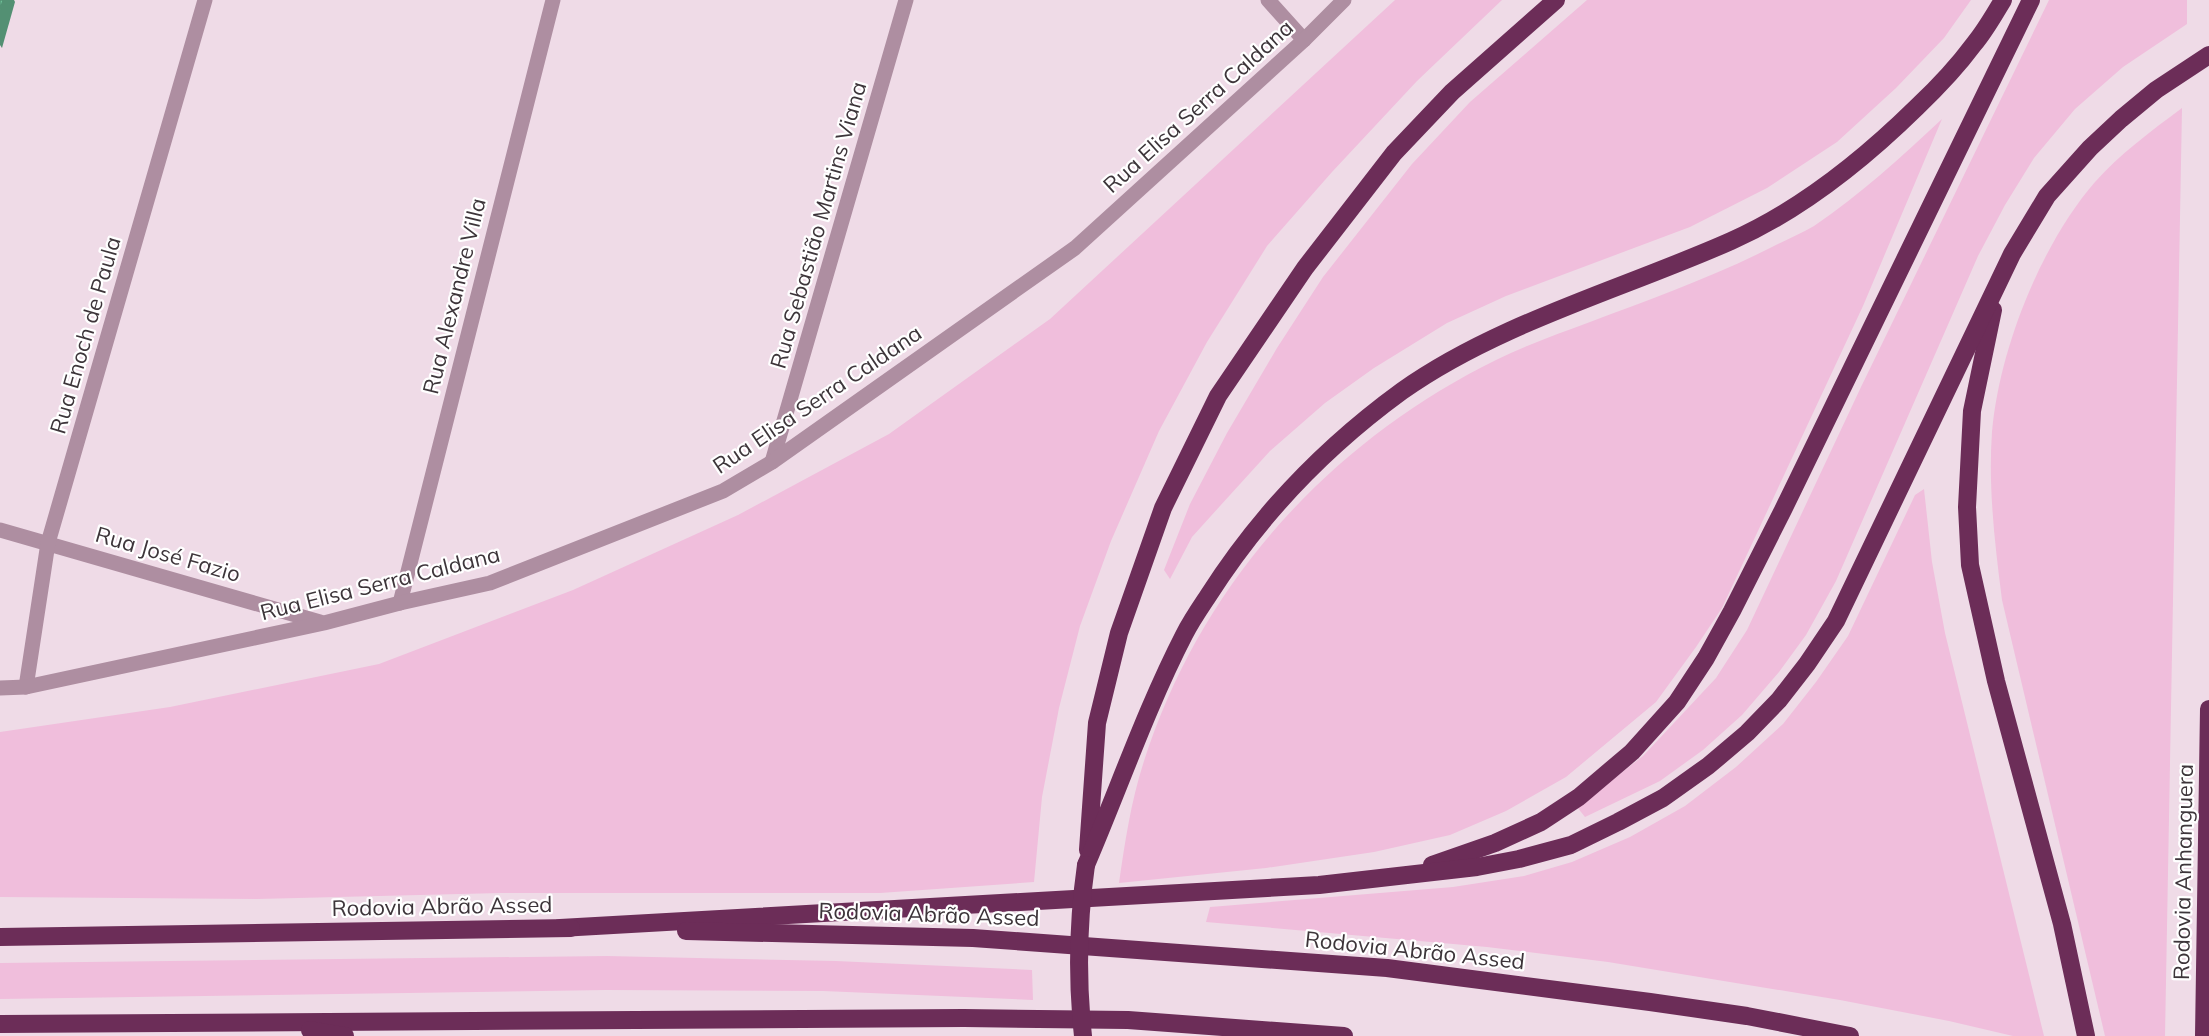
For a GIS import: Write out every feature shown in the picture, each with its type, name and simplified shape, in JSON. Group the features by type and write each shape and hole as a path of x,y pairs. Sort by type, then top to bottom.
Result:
{"highway":[{"path":"1083,1036 1080,1010 1081,900 1086,865 1097,723 1119,633 1163,508 1218,396 1305,268 1394,153 1452,92 1556,0"},
{"path":"1086,865 1151,706 1185,632 1231,560 1282,497 1338,442 1403,390 1455,359 1508,332 1734,240 1796,206 1855,163 1936,88 1975,44 2003,0"},
{"path":"1405,875 1495,843 1541,822 1579,797 1632,752 1677,702 1706,658 1743,591 2031,0"},
{"path":"560,928 1319,885 1477,867 1571,845 1663,798 1708,766 1747,733 1779,700 1808,664 1836,621 2012,254 2047,196 2090,148 2121,119 2156,90 2209,55"},
{"path":"2000,279 1972,411 1967,507 1970,565 1996,681 2062,924 2086,1036"},
{"name":"Rodovia Anhanguera","path":"2204,1036 2209,709"},
{"name":"Rodovia Abrão Assed","path":"0,937 560,928 973,938 1387,968 1650,1002 1850,1036"},
{"path":"0,1024 964,1018 1128,1020 1344,1036"},
{"path":"1128,1020 1181,1036"},
{"path":"0,1036 258,1022 345,1036"}],"street":[{"name":"Rua Enoch de Paula","path":"26,687 48,543 205,0"},
{"name":"Rua Alexandre Villa","path":"399,603 553,0"},
{"name":"Rua Sebastião Martins Viana","path":"772,462 906,0"},
{"path":"1268,0 1304,40"},
{"name":"Rua Elisa Serra Caldana","path":"0,688 26,687 324,623 399,603 490,583 723,491 772,462 1075,248 1304,40 1344,0"},
{"name":"Rua José Fazio","path":"0,530 324,623"}],"shaded area":[{"path":"1395,0 1502,0 1417,81 1267,246 1207,342 1159,431 1111,541 1080,626 1059,708 1042,797 1034,882 880,893 501,893 257,899 0,897 0,732 170,707 379,664 573,590 738,515 889,434 1050,319"},
{"path":"1587,0 1971,0 1944,38 1896,88 1837,142 1767,188 1690,227 1506,296 1447,323 1374,368 1325,403 1270,451 1192,537 1170,579 1164,570 1190,504 1227,433 1277,348 1323,277 1412,164 1470,102"},
{"path":"2049,0 2187,0 2187,24 2123,67 2075,109 2034,158 2005,205 1978,256 1836,581 1806,635 1779,672 1742,715 1703,750 1660,781 1585,817 1577,807 1643,756 1716,678 1747,630 1861,387"},
{"path":"2182,108 2165,1036 2105,1036 2002,600 1992,495 1992,432 2003,367 2013,333 2057,236 2075,207 2095,182 2136,143"},
{"path":"1942,119 1863,306 1722,608 1656,702 1566,777 1506,811 1450,835 1374,852 1266,868 1119,883 1139,776 1169,696 1200,635 1237,578 1279,524 1327,476 1379,432 1436,393 1496,360 1519,349 1705,278 1809,229 1864,189"},
{"path":"1924,489 1932,562 1945,633 2044,1036 2013,1036 1840,1000 1608,962 1487,947 1206,922 1210,907 1453,887 1524,876 1572,862 1630,837 1685,806 1736,767 1783,724 1816,682 1848,636 1915,495"},
{"path":"607,956 836,961 1032,970 1033,1000 823,991 606,990 0,999 0,963"}]}
